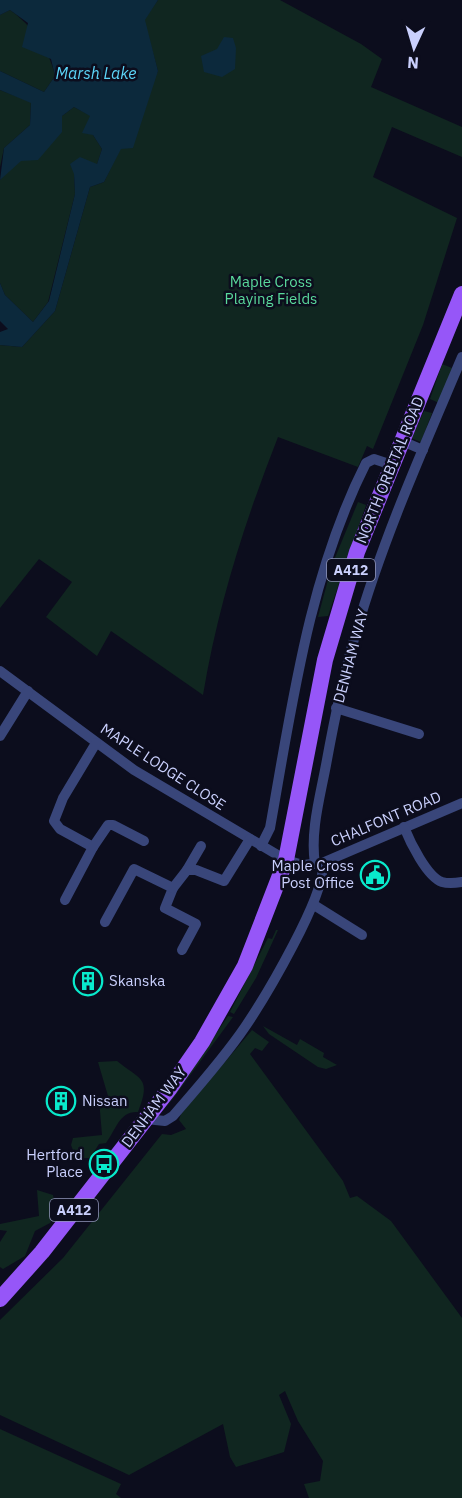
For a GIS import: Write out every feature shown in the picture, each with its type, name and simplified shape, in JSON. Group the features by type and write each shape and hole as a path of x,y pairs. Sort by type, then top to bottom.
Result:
{"main road":[{"name":"NORTH ORBITAL ROAD","path":"286,860 325,660 357,552 462,294"},
{"name":"DENHAM WAY","path":"0,1299 42,1252 189,1062 245,966 286,860"}],"street":[{"name":"DENHAM WAY","path":"146,1119 165,1121 173,1116 220,1061 246,1025 314,905 323,881 316,827 336,708 363,608 423,450 462,357"},
{"path":"402,441 423,450"},
{"path":"261,846 270,828 309,622 335,538 366,464 374,459 392,465"},
{"name":"MAPLE LODGE CLOSE","path":"0,671 134,770 286,860"},
{"path":"0,736 28,691"},
{"path":"336,708 419,734"},
{"path":"93,847 60,829 54,821 71,783 96,742"},
{"name":"CHALFONT ROAD","path":"319,863 462,803"},
{"path":"65,900 104,828 112,825 144,841"},
{"path":"404,827 413,848 435,878 441,882 462,882"},
{"path":"187,870 196,870 224,881 230,876 249,839"},
{"path":"182,950 196,924 165,908 173,888 201,846"},
{"path":"286,860 319,863"},
{"path":"105,922 134,868 173,888"},
{"path":"314,905 362,935"}],"green space":[{"name":"Maple Cross Playing Fields","path":"158,0 280,0 361,44 382,59 371,87 462,127 462,157 392,127 373,177 457,218 423,325 373,449 367,446 358,467 278,437 254,500 234,564 216,629 203,695 111,631 97,656 46,617 72,582 39,559 0,608 0,345 22,347 55,311 90,187 104,182 158,71 144,20"},
{"path":"10,10 32,31 49,57 55,76 44,92 0,71 0,15"},
{"path":"0,90 31,102 30,125 4,148 0,167"},
{"path":"74,107 91,116 93,135 102,149 97,164 74,173 75,194 48,302 33,322 5,295 0,283 0,180 62,116"},
{"path":"442,364 452,368 439,403 430,399"},
{"path":"424,411 432,413 421,442 411,438"},
{"path":"358,502 366,505 328,616 318,617 332,565"},
{"path":"278,930 256,978 234,1014 230,1012 268,938 272,939"},
{"path":"228,1016 233,1017 163,1112"},
{"path":"263,1026 297,1045 300,1039 324,1053 323,1057 337,1065 326,1069 318,1067 269,1034"},
{"path":"252,1030 269,1042 262,1051 255,1048 250,1054 343,1181 350,1198 357,1196 391,1221 462,1318 462,1498 309,1498 304,1484 320,1481 323,1461 298,1421 285,1391 279,1395 291,1424 284,1452 236,1467 230,1457 223,1424 129,1475 0,1415 0,1320 63,1258 162,1134 171,1135 186,1129 179,1120 181,1114"},
{"path":"117,1061 137,1076 144,1085 138,1112 122,1118 106,1143 99,1144 90,1158 76,1158 71,1145 73,1138 102,1135 99,1099 108,1096 98,1062"},
{"path":"37,1190 53,1195 56,1211 50,1223 35,1231 25,1256 3,1269 0,1267 0,1242 7,1231 0,1230 0,1224 39,1216"},
{"path":"0,1429 121,1484 116,1494 121,1498 0,1498"}],"water":[{"name":"Marsh Lake","path":"0,0 158,0 145,20 158,71 133,148 121,149 104,182 90,187 55,311 22,347 0,345 0,332 8,329 0,321 0,283 5,295 33,322 49,301 75,194 74,174 70,164 80,157 97,164 102,149 93,135 82,133 90,116 74,107 62,116 62,132 38,160 21,161 0,180 4,148 30,125 31,103 0,90 0,71 44,92 55,76 51,59 22,47 28,23 10,10 0,15"},
{"path":"224,37 233,38 236,48 235,69 222,77 204,72 201,56 217,49"}],"place":[{"name":"Maple Cross Post Office","path":"375,875"},
{"name":"Skanska","path":"88,981"},
{"name":"Nissan","path":"61,1101"},
{"name":"Hertford Place","path":"104,1164"}]}
